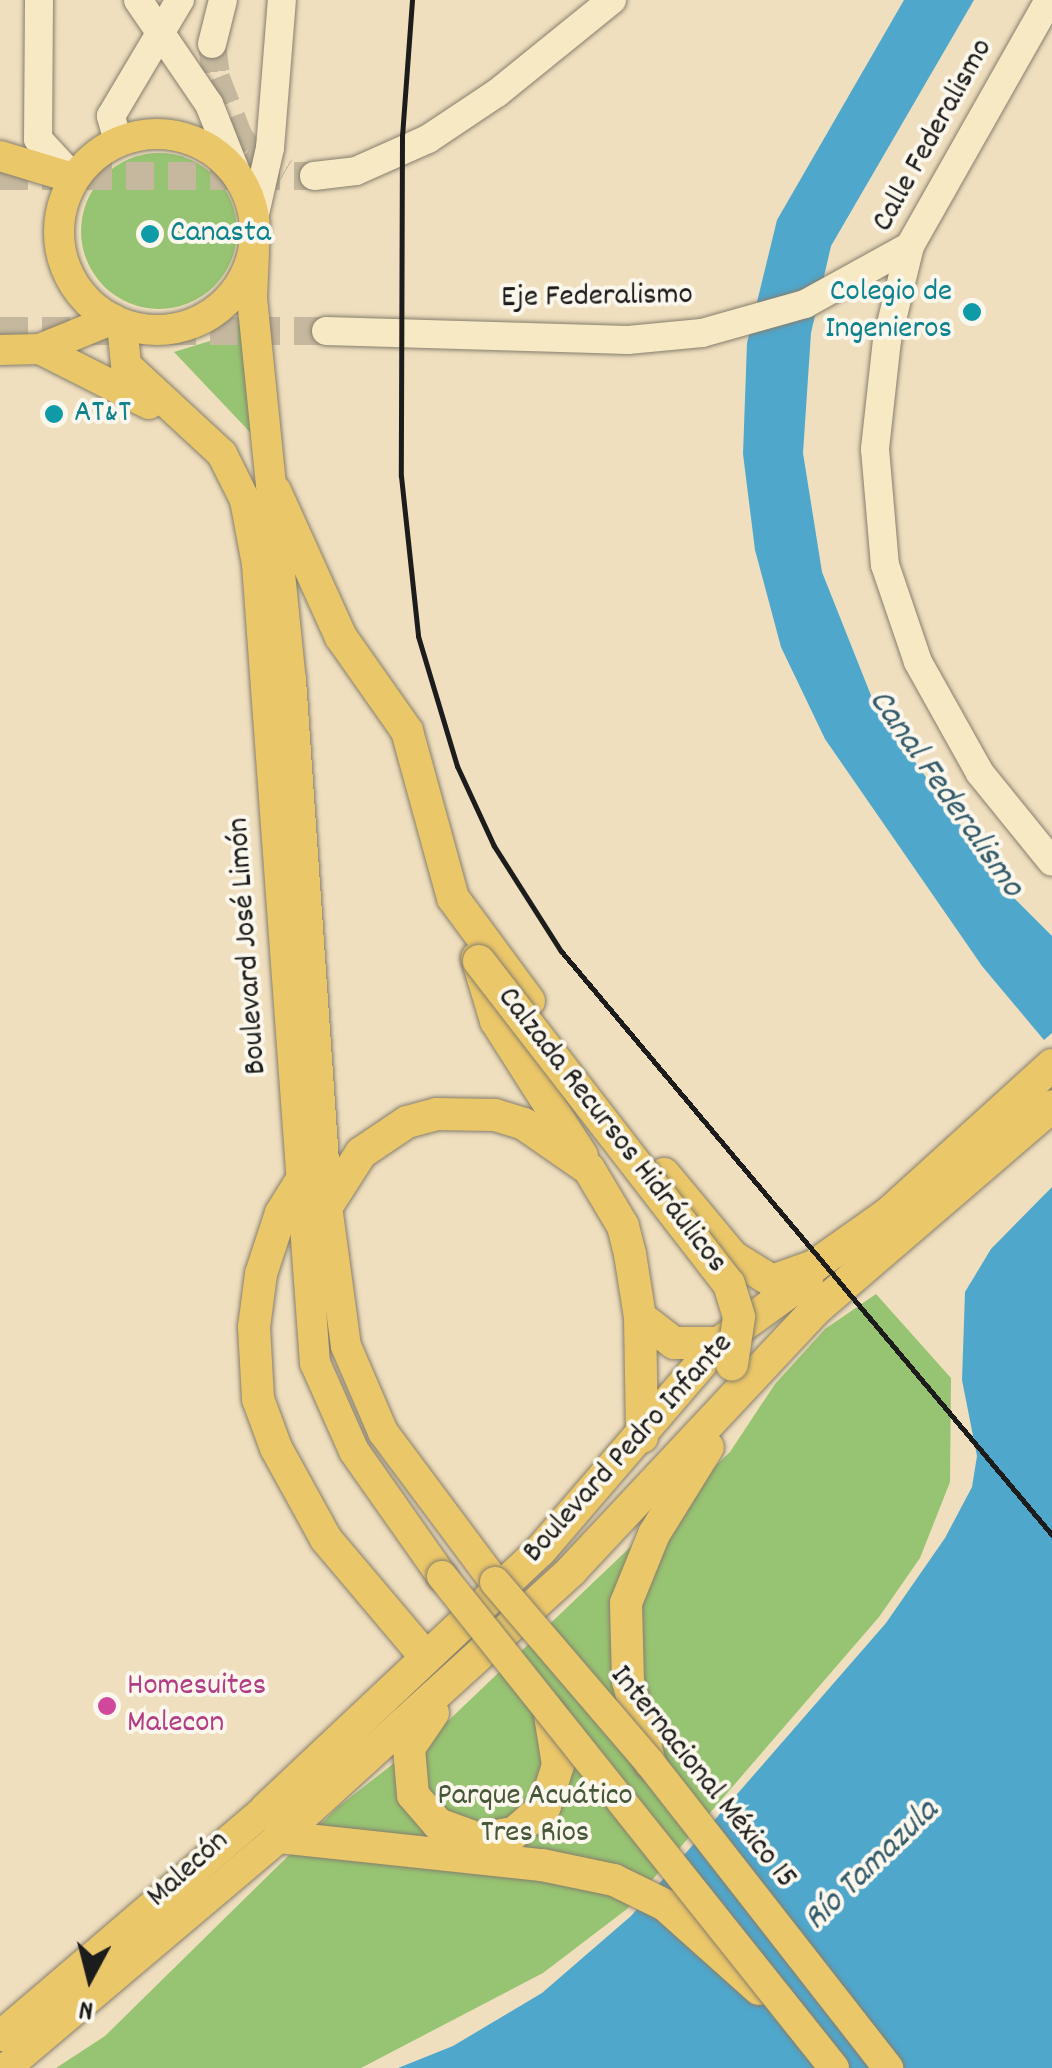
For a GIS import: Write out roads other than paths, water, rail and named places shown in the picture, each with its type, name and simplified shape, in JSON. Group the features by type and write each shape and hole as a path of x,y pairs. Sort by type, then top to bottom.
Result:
{"highway":[{"name":"Calzada Recursos Hidráulicos","path":"275,491 341,637 407,731 453,898 474,953 730,1284 739,1316 732,1365"},
{"name":"Calzada Recursos Hidráulicos","path":"453,898 706,1227 760,1278 792,1278 896,1208"},
{"path":"474,953 489,1005 528,1075 624,1226 640,1318 642,1437"},
{"name":"Boulevard Pedro Infante","path":"280,1828 508,1633 569,1549 710,1397 732,1365 1049,1068"},
{"path":"495,1115 520,1098 528,1075"},
{"name":"Boulevard Pedro Infante","path":"280,1828 425,1656 540,1552 642,1437 878,1252 1052,1106"},
{"path":"328,1206 361,1153 408,1122 437,1114 495,1115 524,1124 589,1168"},
{"path":"301,1181 280,1213 262,1274 254,1327 258,1399 276,1448 326,1538 425,1656"},
{"path":"640,1318 674,1344 732,1365 626,1603 628,1681 650,1763"},
{"path":"508,1633 418,1729 407,1760 418,1804 452,1832 496,1838 526,1826 552,1794 557,1748 550,1715"},
{"path":"280,1828 614,1880 697,1931 806,2032"}],"main road":[{"path":"39,0 38,139 74,178"},
{"path":"138,0 209,104 254,214"},
{"path":"118,141 111,116 180,0"},
{"path":"212,44 223,0"},
{"path":"0,350 40,349 118,322 178,328 204,318 244,279 254,252 254,214 270,148 282,0"},
{"path":"314,176 368,166 428,139 497,93 612,0"},
{"name":"Calle Federalismo","path":"1049,0 899,251 878,398 876,496 885,565 934,692 980,773 1052,862"},
{"path":"118,322 84,298 59,250 58,222 74,178 118,141 150,133 182,136 212,150 236,172"},
{"path":"0,156 74,178"},
{"name":"Eje Federalismo","path":"326,331 628,340 702,333 805,304 899,251"},
{"name":"Boulevard José Limón","path":"254,252 252,298 275,491 328,1206 354,1377 383,1432 449,1522"},
{"name":"Boulevard José Limón","path":"118,322 126,365 193,428 236,478 252,526 310,1318 328,1398 364,1467 550,1715"},
{"path":"40,349 193,428"},
{"path":"233,531 253,721 272,787"},
{"name":"Internacional México 15","path":"449,1522 495,1582 650,1763 888,2068"},
{"path":"550,1715 834,2068"},
{"path":"0,2036 280,1828"},
{"name":"Malecón","path":"6,2068 280,1828"}],"water":[{"path":"904,0 974,0 831,246 811,333 803,453 822,572 876,708 1011,895 1052,936 1052,1033 1044,1040 982,966 825,739 781,647 755,550 743,454 747,343 777,220"},
{"name":"Río Tamazula","path":"1052,1187 1052,2068 398,2068 453,2046 542,1993 631,1916 886,1623 945,1538 972,1487 977,1456 962,1380 965,1292 991,1249"}],"tunnel":[{"path":"212,44 216,78 238,135 248,150 285,172"},
{"path":"0,176 314,176"},
{"path":"0,331 326,331"}],"railway":[{"path":"412,0 402,135 401,476 418,636 457,766 494,846 561,951 1052,1535"}],"place":[{"name":"Canasta","path":"150,234"},
{"name":"Colegio de Ingenieros","path":"972,312"},
{"name":"AT&T","path":"54,414"},
{"name":"Homesuites Malecon","path":"107,1706"}],"water label":[{"name":"Canal Federalismo","path":"945,794"}],"park label":[{"name":"Parque Acuático Tres Rios","path":"535,1816"}]}
